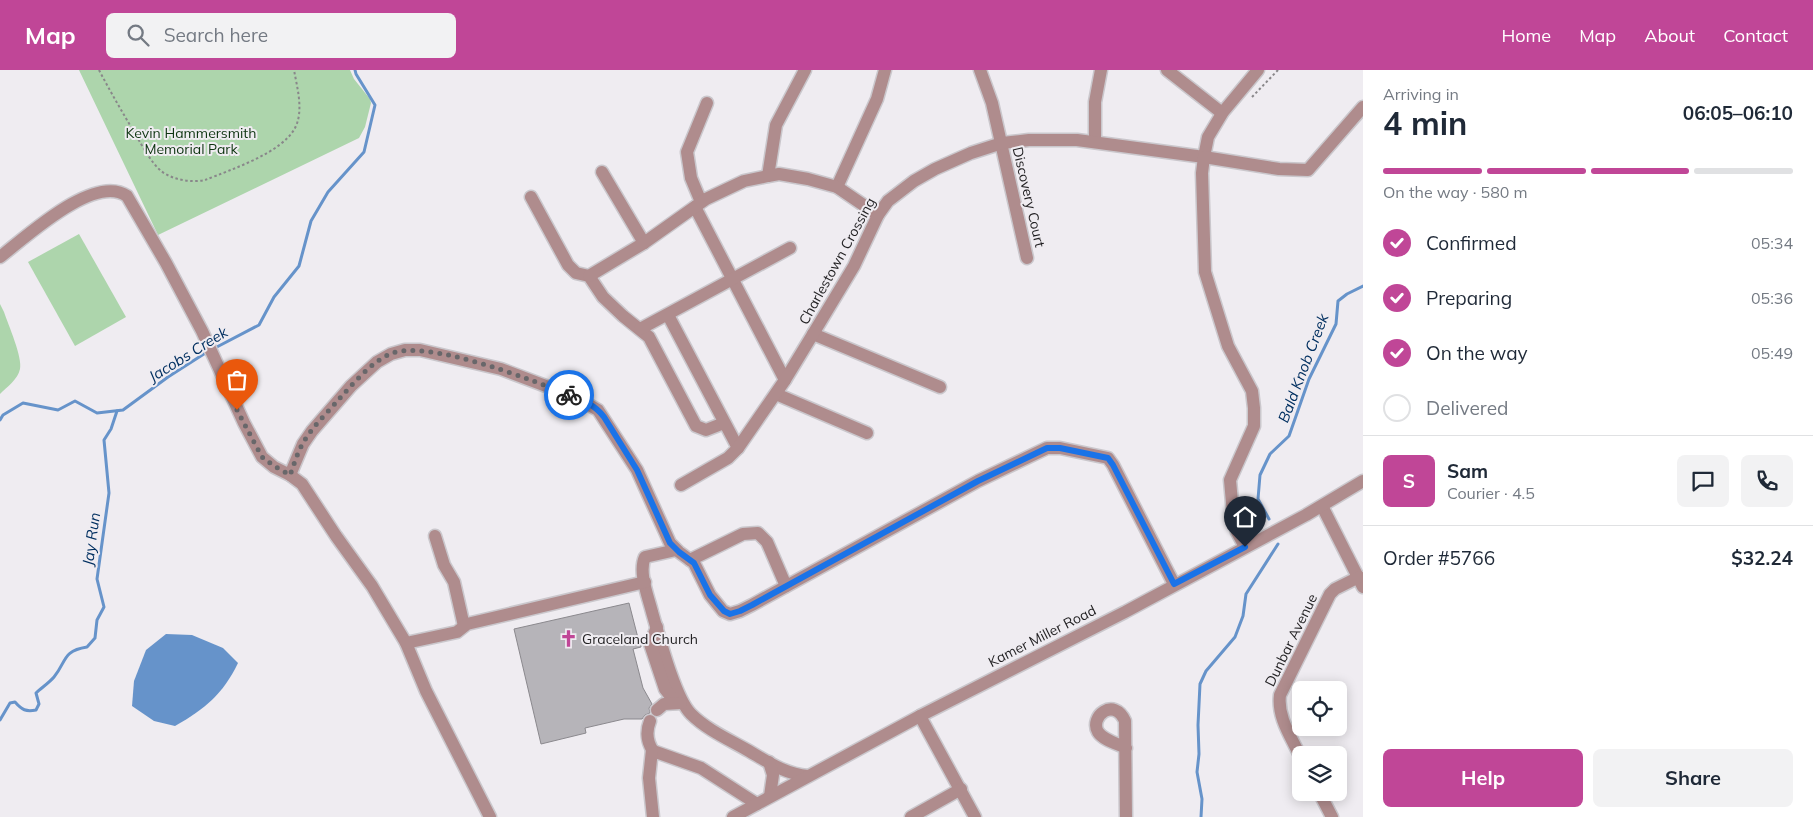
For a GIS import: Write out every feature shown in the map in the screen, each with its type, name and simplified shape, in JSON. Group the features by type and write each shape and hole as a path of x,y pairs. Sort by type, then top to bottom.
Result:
{"street":[{"path":"768,176 776,125 806,70"},
{"path":"837,187 877,99 885,70"},
{"name":"Discovery Court","path":"980,70 1002,143 1027,258"},
{"path":"1095,142 1095,102 1101,70"},
{"path":"1167,70 1222,114"},
{"path":"1245,547 1237,532 1233,514 1230,480 1254,426 1254,408 1252,391 1228,346 1205,272 1202,174 1208,137 1222,114 1258,70"},
{"path":"708,103 687,152 698,204 732,280 785,380"},
{"name":"Charlestown Crossing","path":"681,485 728,458 738,448 785,380 854,266 878,215 888,201 914,181 958,158 1002,143 1045,139 1095,142 1279,169 1308,170 1363,107"},
{"path":"602,172 644,243"},
{"path":"589,276 644,243 698,204 744,181 779,174 837,187 878,215"},
{"path":"0,258 50,217 63,209 102,192 121,192 127,196 134,205 208,344 244,424 262,457 302,484 372,586 406,643 426,690 490,817"},
{"path":"531,197 568,265 576,272 589,276 603,297 649,337 696,426 706,430 724,423"},
{"path":"640,329 790,248"},
{"path":"668,315 738,448"},
{"path":"813,334 940,388"},
{"path":"290,475 303,444 351,386 377,362 391,354 405,350 420,350 501,369 575,397 598,410 637,470 670,543 694,563 710,595 724,611 730,614 740,611 978,481 1047,448 1060,448 1108,458 1174,584"},
{"path":"776,394 867,433"},
{"name":"Kamer Miller Road","path":"733,817 920,716 1125,612 1322,506 1363,481"},
{"path":"1322,506 1361,582"},
{"path":"786,586 767,542 758,532 743,534 684,556 645,556 642,568 657,627 680,703 708,727 782,770 808,776"},
{"path":"435,536 444,565 454,582 464,626"},
{"path":"406,643 457,632 464,626 477,621 645,582"},
{"name":"Dunbar Avenue","path":"1295,746 1281,716 1280,695 1330,594 1335,589 1361,582"},
{"path":"657,710 664,704 680,703"},
{"path":"920,716 975,817"},
{"path":"650,721 647,736 652,750 648,778 652,817"},
{"path":"1126,748 1126,817"},
{"path":"652,750 701,768 757,804"},
{"path":"769,762 773,775 770,796"},
{"path":"911,817 960,789"},
{"path":"1324,801 1332,817"}],"path":[{"path":"99,70 124,116 156,166 170,176 195,181 205,180 253,159 287,139 295,128 298,114 294,70"},
{"path":"1247,102 1278,70"}],"green space":[{"name":"Kevin Hammersmith Memorial Park","path":"79,70 350,70 371,103 365,127 359,138 158,235"},
{"path":"79,234 126,317 75,346 28,262"},
{"path":"0,304 15,341 20,369 12,383 0,394"}],"water":[{"path":"166,634 192,635 223,648 238,663 226,684 212,700 175,726 154,721 132,706 134,681 146,650"}],"building":[{"path":"629,603 641,647 633,649 643,688 652,704 649,708 650,713 642,719 624,719 585,728 586,733 541,744 514,629"}],"waterway":[{"name":"Jacobs Creek","path":"213,349 259,325 274,297 299,266 311,221 328,192 364,152 375,105 355,70"},
{"name":"Bald Knob Creek","path":"1269,519 1258,499 1260,475 1270,454 1289,436 1309,379 1336,324 1338,301 1363,286"},
{"name":"Jacobs Creek","path":"0,420 3,415 23,403 58,410 75,401 97,413 123,410 168,377 207,352"},
{"name":"Jay Run","path":"0,720 10,703 15,702 22,709 29,711 36,710 39,704 36,693 54,677 69,654 87,647 95,638 97,620 104,607 97,579 109,493 104,440 111,429 117,411"},
{"name":"Bald Knob Creek","path":"1201,817 1202,799 1197,772 1200,684 1206,671 1235,637 1243,616 1246,594 1278,544"}],"way so far":[{"path":"237,410 262,457 290,475 303,444 312,431 351,386 377,362 391,354 405,350 420,350 439,354 501,369 569,395"}],"place":[{"name":"Graceland Church","path":"568,639"}],"route":[{"path":"569,395 590,404 604,417 637,470 670,543 694,563 710,595 724,611 730,614 752,605 978,481 1047,448 1060,448 1108,458 1174,584 1245,547"}]}
